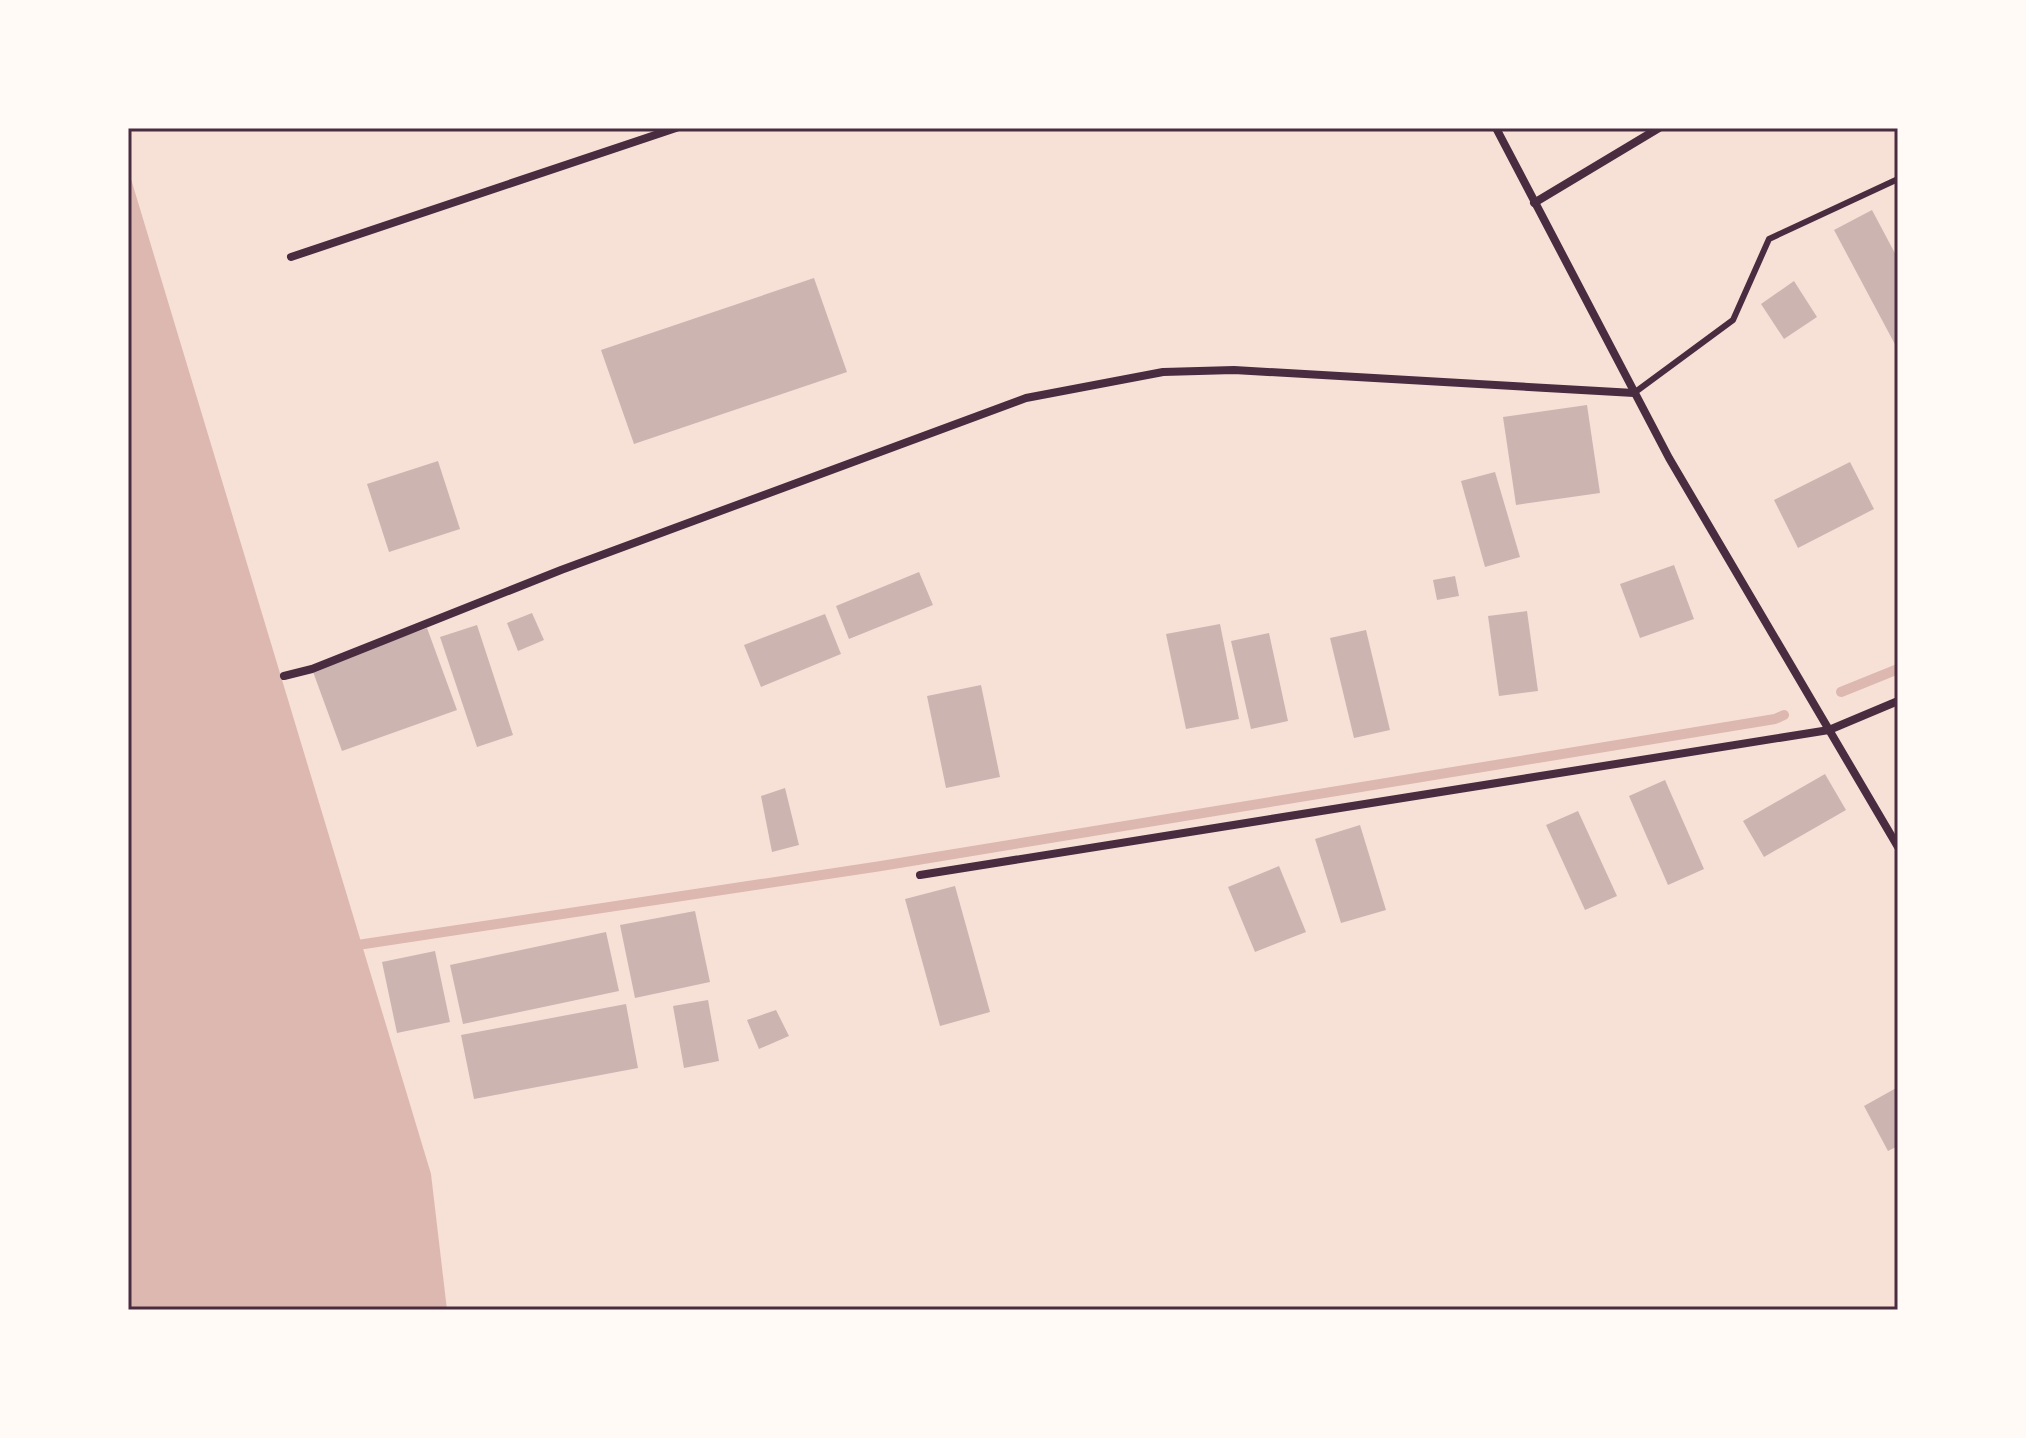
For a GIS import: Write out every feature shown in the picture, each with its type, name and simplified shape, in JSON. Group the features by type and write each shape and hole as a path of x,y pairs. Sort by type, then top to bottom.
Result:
{"street":[{"path":"291,257 676,128"},
{"path":"1496,128 1669,458 1898,847"},
{"path":"1534,203 1659,128"},
{"path":"284,676 312,669 561,570 1026,398 1105,381 1163,372 1234,370 1634,393"},
{"path":"920,875 1829,730 1898,701"}],"lane":[{"path":"1634,393 1733,320 1769,239 1898,179"}],"shaded area":[{"path":"128,169 431,1174 447,1310 128,1310"}],"building":[{"path":"1872,210 1898,259 1898,350 1834,230"},
{"path":"814,278 847,372 634,444 601,350"},
{"path":"1794,281 1817,317 1784,339 1761,304"},
{"path":"1587,405 1600,493 1516,505 1503,417"},
{"path":"438,461 460,529 389,552 367,484"},
{"path":"1850,462 1874,509 1798,548 1774,500"},
{"path":"1495,472 1520,557 1485,567 1461,481"},
{"path":"1674,565 1694,619 1640,638 1620,584"},
{"path":"919,572 933,605 849,639 836,606"},
{"path":"1455,576 1459,596 1437,600 1433,580"},
{"path":"1527,611 1538,691 1499,696 1488,616"},
{"path":"532,613 544,640 518,651 507,623"},
{"path":"825,614 841,654 761,687 744,645"},
{"path":"1220,624 1239,719 1186,729 1166,634"},
{"path":"477,625 513,735 477,747 440,637"},
{"path":"427,628 457,710 342,751 312,669"},
{"path":"1366,630 1390,730 1354,738 1330,638"},
{"path":"1269,633 1288,721 1251,729 1231,641"},
{"path":"981,685 1000,777 946,788 927,696"},
{"path":"1825,774 1846,810 1764,857 1743,821"},
{"path":"1665,780 1704,869 1668,885 1629,796"},
{"path":"785,788 799,845 772,852 761,796"},
{"path":"1578,811 1617,896 1585,910 1546,825"},
{"path":"1360,825 1386,910 1341,923 1315,839"},
{"path":"1279,866 1306,932 1255,952 1228,887"},
{"path":"955,886 990,1012 940,1026 905,899"},
{"path":"695,911 710,982 635,998 620,925"},
{"path":"606,932 619,991 463,1024 450,965"},
{"path":"435,951 450,1022 397,1033 382,962"},
{"path":"708,1000 719,1061 684,1068 673,1006"},
{"path":"626,1004 638,1068 474,1099 461,1035"},
{"path":"776,1010 789,1036 759,1049 747,1020"},
{"path":"1898,1087 1898,1146 1888,1151 1864,1106"}],"waterway":[{"path":"1841,692 1898,669"},
{"path":"351,946 881,866 1775,719 1784,715"}]}
